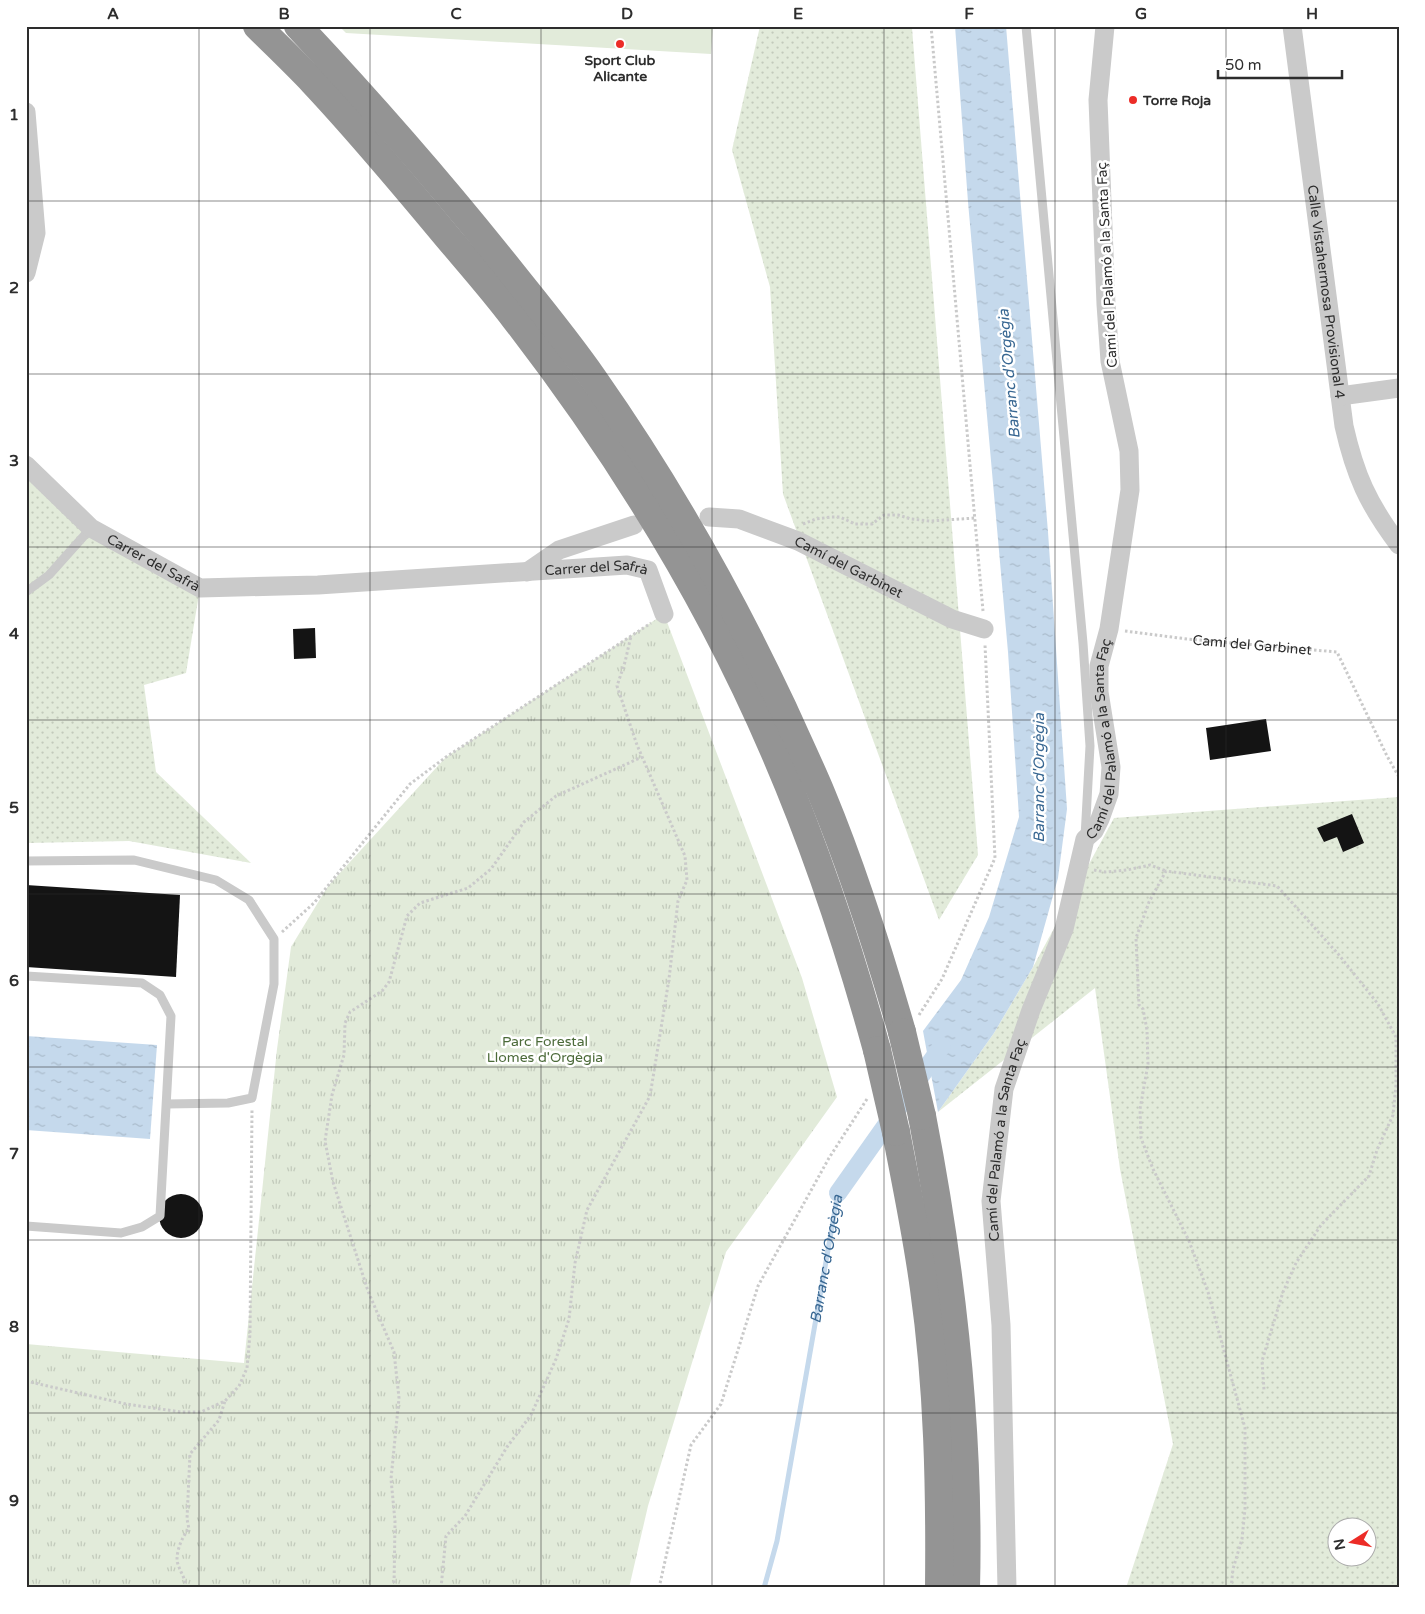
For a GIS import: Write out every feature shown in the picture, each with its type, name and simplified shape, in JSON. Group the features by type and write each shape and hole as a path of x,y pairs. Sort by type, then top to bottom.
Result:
{"highway":[{"path":"257,26 313,82 412,194 513,316 592,424 671,549 719,637 774,750 803,821 857,977 877,1050 896,1132 924,1290 931,1353 938,1453 940,1516 939,1588"},
{"path":"298,26 418,158 485,238 593,377 642,451 731,603 766,672 822,794 910,1026 922,1116 946,1250 960,1375 967,1536 966,1588"}],"street":[{"name":"Camí del Palamó a la Santa Faç","path":"1008,1588 1001,1325 991,1201 1004,1089 1031,1010 1064,929 1085,839 1094,831 1109,794 1111,767 1099,692 1099,666 1109,629 1130,490 1129,451 1110,360 1106,304 1098,100 1105,26"},
{"name":"Calle Vistahermosa Provisional 4","path":"1292,26 1344,426 1360,482 1381,521 1399,545"},
{"path":"26,112 36,233 26,272"},
{"path":"1340,396 1399,388"},
{"name":"Carrer del Safrà","path":"26,465 91,528 200,588 318,585 627,565 648,570 664,614"},
{"name":"Camí del Garbinet","path":"709,516 739,519 798,541 952,619 984,629"},
{"path":"526,573 559,550 634,525"}],"lane":[{"path":"1026,26 1083,642 1090,746 1085,839"},
{"path":"26,592 50,576 91,528"},
{"path":"26,862 134,860 216,880 249,900 274,939 274,984 252,1098 228,1103 167,1104"},
{"path":"26,976 142,983 160,995 171,1016 160,1216 142,1227 121,1233 26,1226"}],"path":[{"path":"910,1026 942,979 995,858 984,629 931,26"},
{"path":"770,530 831,517 840,517 855,524 872,524 884,515 898,515 911,519 930,521 974,518"},
{"path":"274,939 314,903 410,784 446,757 664,614"},
{"name":"Camí del Garbinet","path":"1109,629 1196,640 1337,652 1399,777"},
{"path":"440,1588 446,1536 465,1516 507,1447 531,1415 556,1359 569,1319 575,1263 587,1210 650,1096 669,979 678,901 687,880 685,856 642,757 617,686 631,636"},
{"path":"394,1588 395,1520 391,1479 399,1398 394,1352 368,1291 333,1182 325,1141 332,1095 344,1055 345,1023 350,1012 382,991 389,982 407,916 420,903 468,888 491,868 524,822 556,796 642,757"},
{"path":"1077,867 1105,872 1150,865 1166,871 1277,886 1339,955 1378,1004 1396,1037 1394,1115 1378,1150 1369,1176 1321,1225 1296,1262 1282,1292 1262,1361 1264,1390"},
{"path":"1166,871 1149,902 1136,938 1139,1005 1143,1009 1147,1030 1148,1064 1140,1109 1141,1138 1153,1169 1189,1241 1208,1292 1245,1428 1246,1509 1242,1539 1233,1569 1231,1588"},
{"path":"659,1588 691,1445 720,1404 758,1286 829,1158 870,1093"},
{"path":"26,1381 126,1404 182,1412 201,1412 225,1401 239,1386 246,1368 249,1343 252,1098"},
{"path":"186,1588 186,1583 177,1561 182,1536 189,1529 187,1519 190,1454 219,1420 225,1401"}],"green space":[{"name":"Sport Club Alicante","path":"339,26 713,26 711,54 346,33"},
{"path":"760,26 912,28 978,855 939,920 783,494 770,287 732,150"},
{"path":"26,465 91,528 200,588 186,673 144,685 156,772 251,863 129,841 26,843"},
{"name":"Parc Forestal Llomes d'Orgègia","path":"664,614 802,978 837,1097 726,1252 648,1506 629,1588 26,1588 26,1344 244,1363 277,1049 291,947 328,886 446,757"},
{"path":"1399,797 1399,1588 1126,1588 1173,1444 1120,1169 1095,988 938,1112 994,1033 1033,967 1114,818"}],"water":[{"path":"955,26 1006,26 1048,532 1067,809 1058,878 1033,967 994,1033 938,1112 923,1031 961,980 989,917 1019,817 1008,652 968,202"},
{"path":"26,1036 157,1045 150,1139 26,1130"}],"building":[{"path":"315,628 316,658 294,659 293,629"},
{"path":"1266,719 1271,751 1210,760 1206,728"},
{"path":"1352,814 1364,843 1343,852 1337,837 1324,842 1317,828"},
{"path":"26,885 180,895 176,977 26,967"},
{"path":"181,1194 193,1198 199,1204 203,1216 199,1228 193,1234 181,1238 169,1234 163,1228 159,1216 163,1204 169,1198"}],"waterway":[{"name":"Barranc d'Orgègia","path":"838,1193 942,1046"},
{"name":"Barranc d'Orgègia","path":"764,1588 777,1541 838,1193"}],"place":[{"name":"Sport Club Alicante","path":"620,44"},
{"name":"Torre Roja","path":"1133,100"}]}
